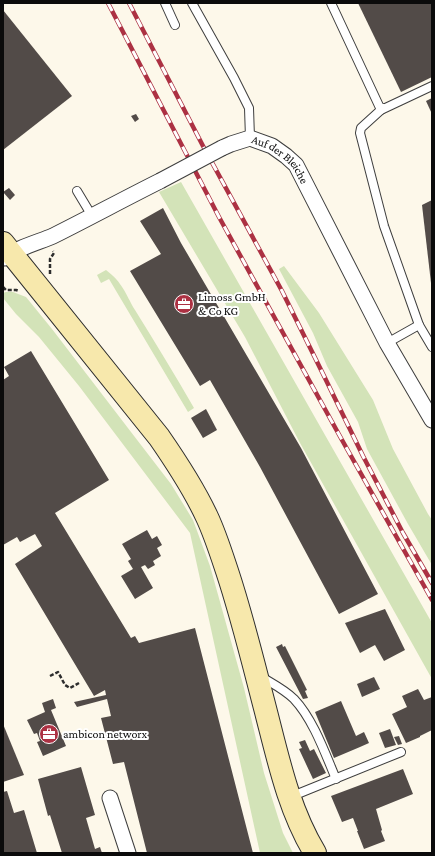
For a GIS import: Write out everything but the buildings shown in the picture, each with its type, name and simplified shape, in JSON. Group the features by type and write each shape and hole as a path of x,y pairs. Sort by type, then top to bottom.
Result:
{"main road":[{"path":"5,252 47,299 159,437 194,491 208,519 221,552 235,595 281,769 290,797 307,839 315,853"}],"street":[{"name":"Auf der Bleiche","path":"5,252 42,241 231,144 250,138 272,146 296,165 387,342 432,420"},
{"path":"110,798 128,853"}],"lane":[{"path":"165,3 175,25"},
{"path":"192,3 249,108 250,138"},
{"path":"330,3 382,109"},
{"path":"432,86 382,109 361,128 360,133 384,226 419,325 432,347"},
{"path":"77,191 92,216"},
{"path":"387,342 419,325"},
{"path":"256,673 284,690 300,706 320,741 336,779"},
{"path":"290,797 401,752"}],"path":[{"path":"42,241 54,253 50,260 47,299"},
{"path":"50,676 58,672 65,685 70,688 79,683"}],"green space":[{"path":"181,182 432,623 432,679 300,443 245,337 159,192"},
{"path":"284,266 319,313 373,400 393,449 432,520 432,565 367,449 358,422 327,366 313,333 279,269"},
{"path":"106,270 123,288 194,408 188,412 109,279 101,283 97,275"},
{"path":"13,292 26,297 171,484 193,520 210,566 244,688 264,773 283,833 293,853 260,853 190,533 79,386 39,337 16,314 3,298 3,293"}],"railway":[{"path":"108,3 219,217 432,600"},
{"path":"129,3 203,146 282,291 363,456 403,533 432,583"}],"place":[{"name":"Limoss GmbH & Co KG","path":"184,304"},
{"name":"ambicon networx","path":"49,734"}]}
